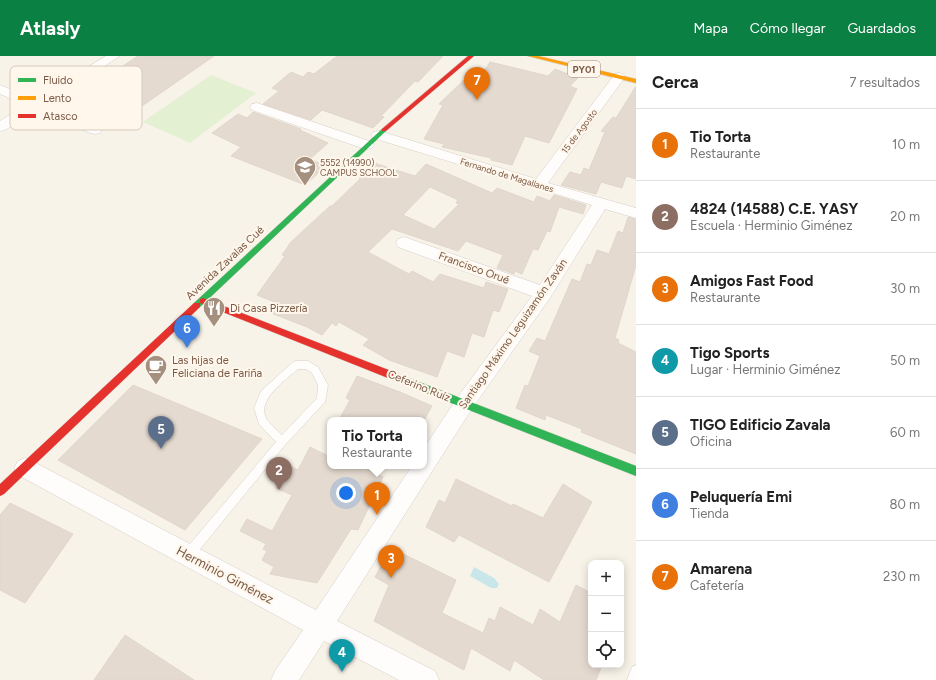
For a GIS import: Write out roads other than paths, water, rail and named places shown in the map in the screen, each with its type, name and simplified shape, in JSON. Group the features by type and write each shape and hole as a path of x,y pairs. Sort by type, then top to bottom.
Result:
{"main road":[{"name":"Avenida Zavalas Cué","path":"0,491 378,135 470,56"},
{"name":"PY01","path":"531,56 636,81"},
{"name":"PY01","path":"595,62 636,72"},
{"name":"Ceferino Ruíz","path":"203,300 636,471"}],"street":[{"path":"98,66 114,56"},
{"name":"15 de Agosto","path":"539,185 620,77"},
{"path":"0,89 10,94"},
{"path":"257,107 367,146"},
{"path":"0,127 10,121"},
{"name":"Fernando de Magallanes","path":"378,135 539,185 636,213"},
{"name":"Santiago Máximo Leguizamón Zaván","path":"427,461 464,404 544,293 601,203"},
{"name":"Francisco Orué","path":"404,243 544,293"},
{"name":"Herminio Giménez","path":"25,468 426,680"},
{"name":"Santiago Máximo Leguizamón Zaván","path":"284,680 422,469"}],"lane":[{"path":"188,555 282,442 322,399 323,385 315,370 308,366 296,365 264,394 259,408 262,421 282,442"},
{"path":"633,680 636,671"}],"water":[{"path":"474,567 494,578 499,584 497,588 491,588 470,576"}],"place":[{"name":"Amarena","path":"477,100"},
{"name":"5552 (14990) CAMPUS SCHOOL","path":"305,186"},
{"name":"Di Casa Pizzería","path":"214,328"},
{"name":"Peluquería Emi","path":"187,348"},
{"name":"Las hijas de Feliciana de Fariña","path":"156,386"},
{"name":"TIGO Edificio Zavala","path":"161,449"},
{"name":"4824 (14588) C.E. YASY","path":"279,490"},
{"name":"Tio Torta","path":"377,515"},
{"name":"Amigos Fast Food","path":"391,578"},
{"name":"Tigo Sports","path":"342,672"}]}
